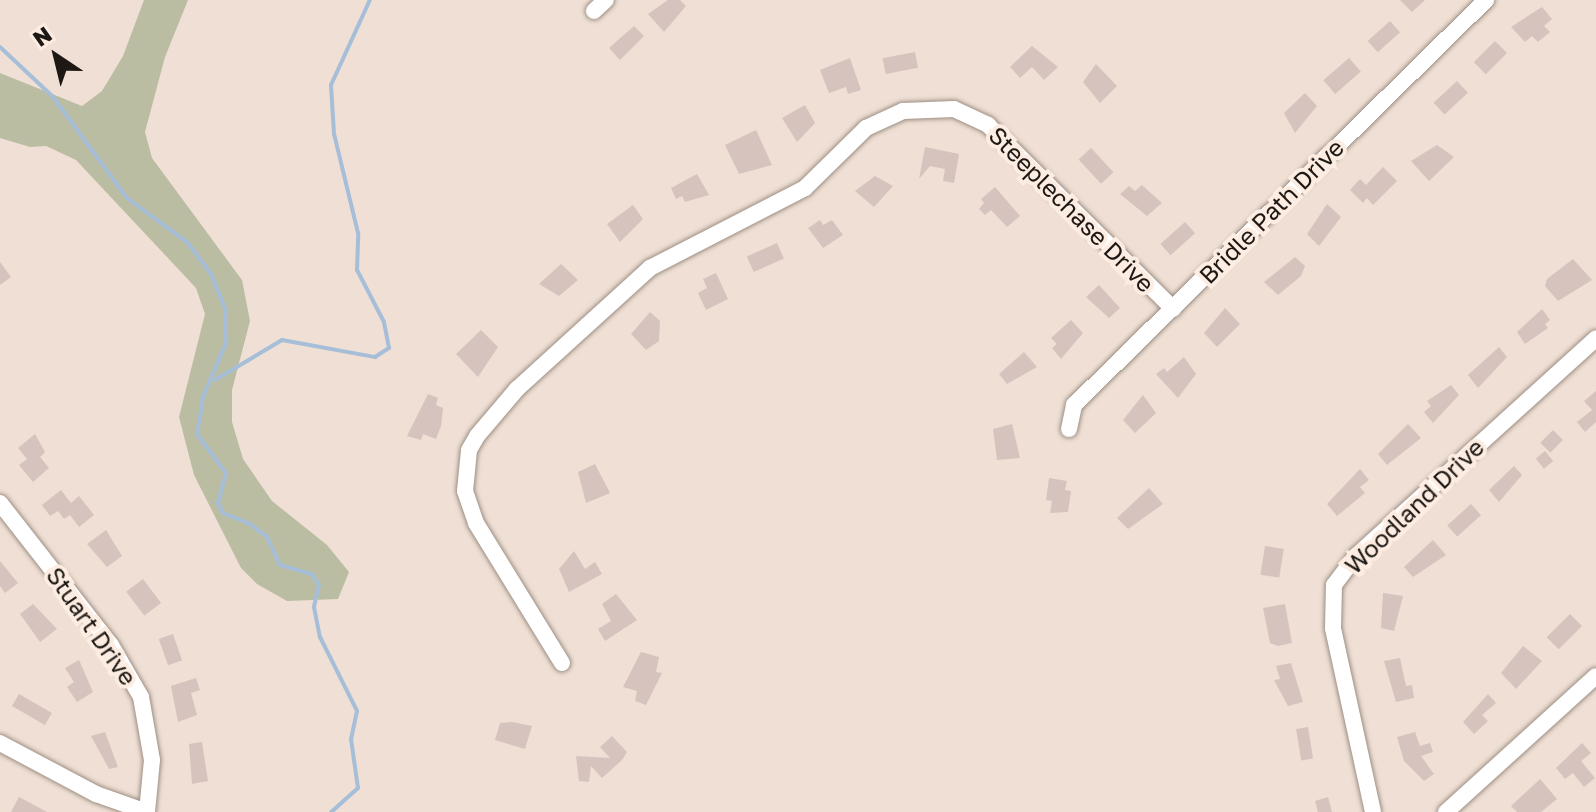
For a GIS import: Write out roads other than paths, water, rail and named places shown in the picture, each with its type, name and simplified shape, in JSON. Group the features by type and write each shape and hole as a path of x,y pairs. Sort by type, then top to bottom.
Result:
{"street":[{"name":"Bridle Path Drive","path":"1069,429 1074,405 1486,0"},
{"name":"Steeplechase Drive","path":"562,663 476,523 465,491 469,450 477,436 539,367 650,268 805,188 866,128 903,111 954,109 988,125 1173,309"},
{"name":"Woodland Drive","path":"1373,812 1333,628 1334,585 1356,556 1596,338"},
{"name":"Stuart Drive","path":"0,503 111,645 141,697 152,760 147,812"},
{"path":"1446,812 1596,676"},
{"path":"0,743 96,794 147,812"}],"waterway":[{"path":"215,380 282,340 375,357 389,348 384,322 357,270 358,233 334,134 331,85 370,0"},
{"path":"0,47 53,97 127,198 187,242 211,274 225,308 226,343 203,397 197,434 226,473 218,503 223,513 250,524 267,537 280,565 312,574 319,585 314,607 320,637 357,711 351,739 358,788 331,812"}]}
